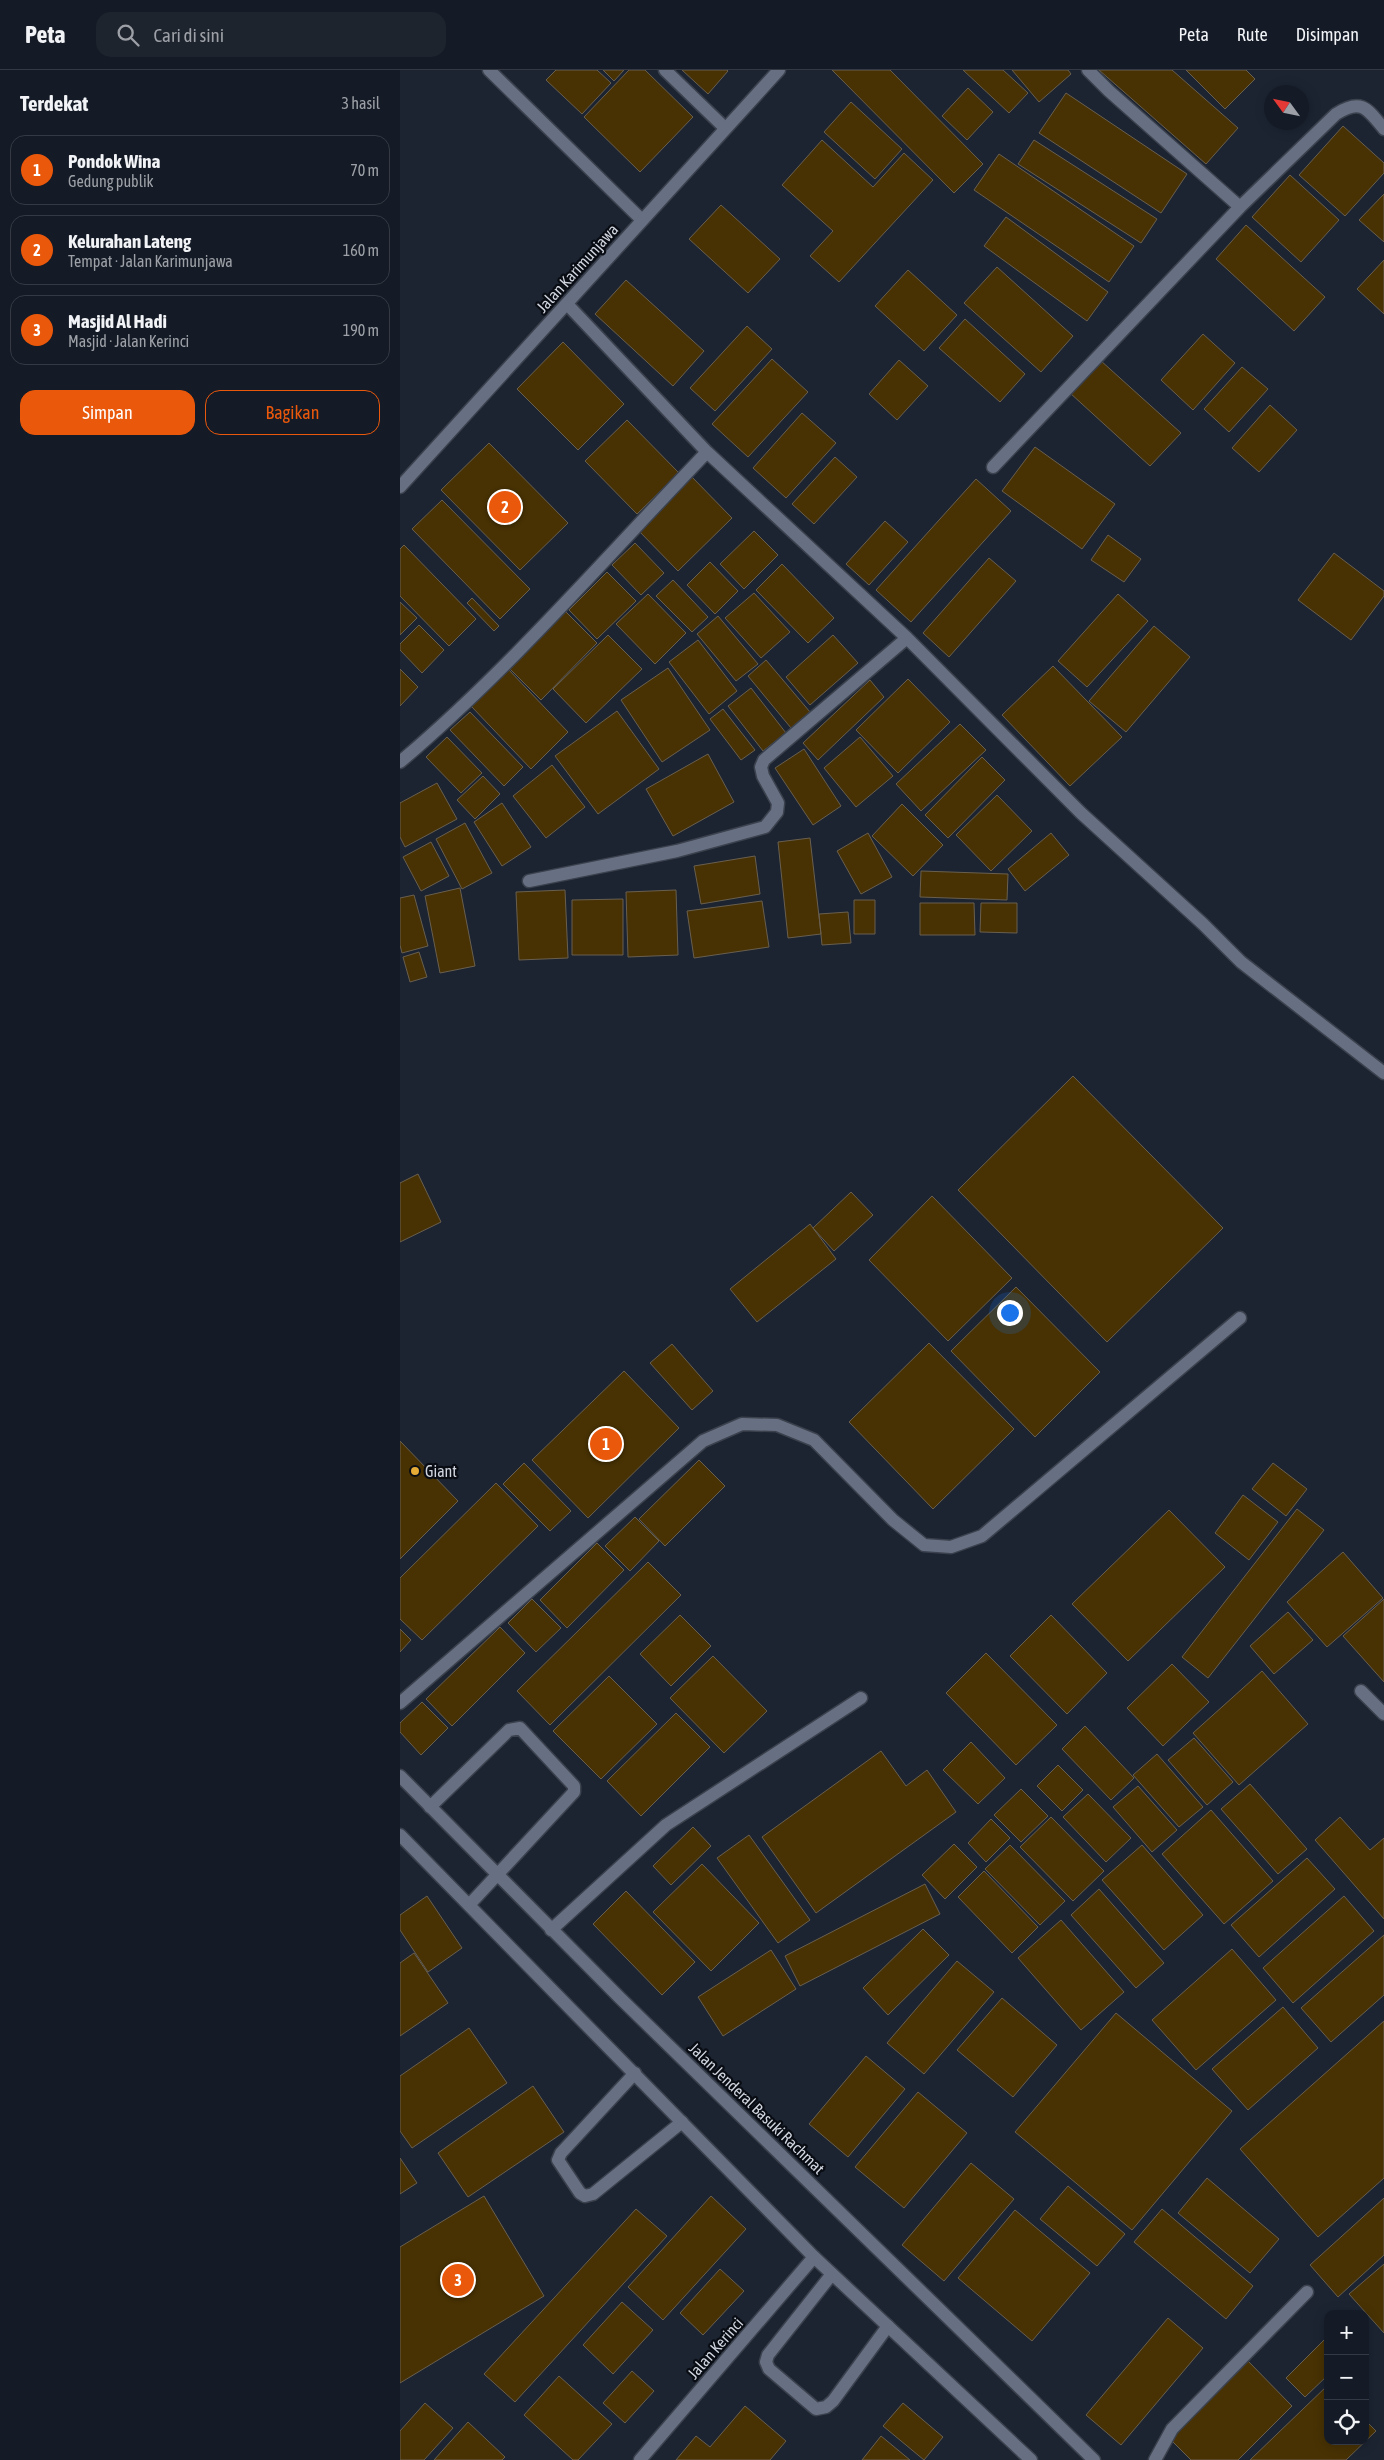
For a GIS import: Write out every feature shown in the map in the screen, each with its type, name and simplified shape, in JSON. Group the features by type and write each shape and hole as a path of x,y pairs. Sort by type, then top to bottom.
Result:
{"street":[{"path":"489,70 642,220"},
{"path":"664,70 725,128"},
{"name":"Jalan Karimunjawa","path":"400,487 779,70"},
{"path":"1088,70 1109,91 1240,207"},
{"path":"993,467 1240,207 1336,114 1349,106 1360,105 1371,113 1384,129"},
{"path":"567,304 707,452 907,638 1081,813 1203,924 1241,962 1384,1073"},
{"path":"400,762 447,722 497,673 707,452"},
{"path":"529,881 677,851 765,827 777,812 778,803 763,776 761,767 764,760 907,638"},
{"path":"400,1703 703,1441 742,1424 777,1425 814,1440 893,1520 924,1545 951,1547 982,1536 1240,1318"},
{"path":"1361,1691 1384,1714"},
{"path":"552,1930 666,1825 861,1698"},
{"path":"430,1807 509,1730 520,1728 574,1786 574,1792 469,1905"},
{"name":"Jalan Jenderal Basuki Rachmat","path":"400,1776 552,1930 1094,2460"},
{"path":"400,1835 814,2257 1031,2460"},
{"path":"634,2073 561,2153 558,2160 580,2193 585,2196 593,2194 682,2122"},
{"name":"Jalan Kerinci","path":"640,2460 814,2257"},
{"path":"832,2274 768,2356 766,2362 769,2369 816,2409 826,2407 833,2401 888,2326"},
{"path":"1161,2458 1172,2429 1307,2292"}],"building":[{"path":"556,70 597,70 611,83 582,114 546,80"},
{"path":"603,70 624,70 614,81"},
{"path":"629,70 645,70 693,117 640,172 584,117"},
{"path":"682,70 727,70 728,71 708,94"},
{"path":"832,70 890,70 983,164 954,193"},
{"path":"963,70 1003,70 1028,93 1009,113"},
{"path":"1012,70 1068,70 1071,74 1039,102"},
{"path":"1099,70 1172,70 1238,128 1206,164"},
{"path":"1186,70 1246,70 1255,79 1225,109"},
{"path":"968,88 993,112 967,140 942,116"},
{"path":"1066,93 1187,174 1161,213 1039,133"},
{"path":"851,102 902,149 875,179 824,132"},
{"path":"1343,126 1384,163 1384,173 1345,216 1299,175"},
{"path":"822,140 873,187 904,153 933,180 839,282 810,256 833,231 782,185"},
{"path":"1034,140 1157,219 1141,243 1018,164"},
{"path":"999,154 1134,246 1109,282 974,190"},
{"path":"1290,175 1339,220 1301,262 1252,217"},
{"path":"1384,194 1384,242 1359,220"},
{"path":"721,205 780,259 748,293 689,239"},
{"path":"1006,217 1108,292 1087,321 984,246"},
{"path":"1246,225 1325,297 1294,331 1216,259"},
{"path":"1384,260 1384,314 1357,289"},
{"path":"997,267 1073,336 1041,372 964,303"},
{"path":"908,270 957,315 924,351 875,306"},
{"path":"626,280 704,351 673,386 595,314"},
{"path":"965,319 1025,374 1000,402 939,348"},
{"path":"747,326 772,349 715,411 690,388"},
{"path":"1203,334 1235,363 1193,410 1161,380"},
{"path":"563,342 624,404 578,450 517,389"},
{"path":"772,359 808,392 748,457 712,424"},
{"path":"899,360 928,386 897,420 869,394"},
{"path":"1100,360 1181,433 1150,466 1070,393"},
{"path":"1242,367 1268,389 1229,432 1204,409"},
{"path":"1270,405 1297,430 1259,472 1232,448"},
{"path":"802,413 836,443 786,498 753,468"},
{"path":"627,420 679,473 637,514 585,461"},
{"path":"489,443 568,523 520,570 441,490"},
{"path":"1035,447 1115,504 1082,549 1002,491"},
{"path":"835,457 857,477 814,524 792,504"},
{"path":"690,475 732,518 678,571 637,529"},
{"path":"976,479 1011,511 911,622 876,590"},
{"path":"442,500 530,589 500,619 412,529"},
{"path":"885,521 908,542 869,585 846,564"},
{"path":"754,531 778,555 744,589 720,564"},
{"path":"1108,535 1141,559 1124,582 1091,560"},
{"path":"635,543 664,573 641,595 612,565"},
{"path":"404,545 476,619 449,646 400,596 400,549"},
{"path":"1334,553 1384,591 1384,596 1351,640 1298,600"},
{"path":"989,558 1016,581 949,657 923,633"},
{"path":"710,562 738,591 715,614 687,585"},
{"path":"782,564 834,618 808,643 756,590"},
{"path":"607,572 636,601 597,639 569,610"},
{"path":"673,580 708,617 692,632 656,596"},
{"path":"754,593 790,632 761,658 725,618"},
{"path":"648,594 686,633 655,664 616,624"},
{"path":"1118,594 1148,621 1087,687 1058,661"},
{"path":"472,598 499,626 494,631 467,603"},
{"path":"400,602 417,618 400,635"},
{"path":"565,611 597,643 541,700 509,668"},
{"path":"718,616 758,664 736,681 697,634"},
{"path":"419,625 444,650 422,673 400,650 400,644"},
{"path":"1154,626 1190,657 1126,732 1089,701"},
{"path":"608,635 642,669 586,723 553,689"},
{"path":"833,635 858,663 810,705 786,677"},
{"path":"698,640 737,691 709,714 669,662"},
{"path":"766,660 810,712 791,728 748,676"},
{"path":"1053,666 1122,737 1070,786 1002,715"},
{"path":"668,668 710,730 662,762 621,700"},
{"path":"400,669 418,687 400,706"},
{"path":"508,669 568,732 531,769 471,706"},
{"path":"908,679 950,722 898,773 856,730"},
{"path":"870,680 884,697 818,760 803,743"},
{"path":"751,688 786,733 763,751 728,706"},
{"path":"723,709 755,750 741,760 710,719"},
{"path":"617,711 659,769 598,814 555,756"},
{"path":"470,712 523,767 504,786 450,730"},
{"path":"960,724 986,750 921,811 896,784"},
{"path":"447,737 482,773 461,793 426,757"},
{"path":"860,737 893,776 856,807 824,768"},
{"path":"804,749 841,806 813,825 775,768"},
{"path":"708,754 734,802 673,836 646,789"},
{"path":"982,757 1005,780 948,838 925,815"},
{"path":"552,765 585,807 546,838 513,796"},
{"path":"483,776 500,794 475,819 457,800"},
{"path":"437,783 457,819 405,847 400,837 400,803"},
{"path":"997,795 1032,831 991,871 956,835"},
{"path":"502,803 531,847 502,866 474,822"},
{"path":"902,804 943,845 913,876 872,836"},
{"path":"465,823 492,873 462,889 436,839"},
{"path":"868,833 892,877 861,894 837,851"},
{"path":"1051,833 1069,855 1025,891 1008,869"},
{"path":"810,838 821,934 788,938 778,842"},
{"path":"431,842 449,876 421,891 403,857"},
{"path":"755,856 760,894 701,904 694,866"},
{"path":"921,871 1008,874 1007,900 920,897"},
{"path":"460,888 475,966 440,973 425,896"},
{"path":"565,890 568,958 519,960 516,892"},
{"path":"676,890 678,955 628,957 626,892"},
{"path":"414,895 428,946 402,953 400,945 400,898"},
{"path":"623,899 623,955 572,955 572,900"},
{"path":"854,900 875,900 875,934 854,934"},
{"path":"762,901 769,947 694,958 687,911"},
{"path":"920,903 974,903 975,935 920,935"},
{"path":"981,903 1017,903 1017,933 980,932"},
{"path":"848,912 851,943 822,945 819,914"},
{"path":"419,952 427,977 410,982 403,957"},
{"path":"1073,1076 1223,1228 1107,1342 958,1190"},
{"path":"418,1174 441,1222 400,1242 400,1183"},
{"path":"851,1192 873,1215 834,1251 813,1228"},
{"path":"932,1196 1012,1278 948,1341 869,1260"},
{"path":"810,1224 836,1259 757,1322 730,1289"},
{"path":"1016,1287 1100,1372 1035,1437 951,1351"},
{"path":"929,1343 1014,1429 933,1509 849,1422"},
{"path":"672,1344 713,1391 692,1410 650,1363"},
{"path":"624,1371 679,1428 588,1518 532,1460"},
{"name":"Giant","path":"400,1441 458,1501 400,1559"},
{"path":"699,1460 725,1486 665,1546 639,1519"},
{"path":"524,1463 571,1511 550,1531 503,1484"},
{"path":"1273,1463 1307,1489 1286,1516 1252,1489"},
{"path":"496,1483 538,1526 422,1640 400,1619 400,1578"},
{"path":"1243,1495 1278,1522 1249,1560 1215,1533"},
{"path":"1297,1509 1324,1530 1208,1678 1182,1657"},
{"path":"1169,1510 1225,1567 1128,1661 1072,1604"},
{"path":"635,1517 659,1541 630,1571 605,1546"},
{"path":"597,1543 624,1570 567,1628 540,1600"},
{"path":"1343,1552 1383,1598 1327,1647 1287,1602"},
{"path":"648,1562 681,1595 550,1725 517,1691"},
{"path":"532,1599 561,1628 536,1652 508,1623"},
{"path":"1384,1599 1384,1682 1343,1636"},
{"path":"1288,1612 1313,1640 1274,1674 1250,1646"},
{"path":"680,1615 711,1646 671,1686 640,1654"},
{"path":"1051,1615 1107,1673 1067,1714 1010,1656"},
{"path":"500,1627 525,1653 452,1726 426,1699"},
{"path":"400,1629 411,1640 400,1652"},
{"path":"986,1653 1057,1725 1016,1765 946,1693"},
{"path":"713,1656 767,1711 724,1753 670,1698"},
{"path":"1172,1664 1209,1702 1163,1746 1127,1708"},
{"path":"1262,1671 1308,1724 1239,1785 1193,1733"},
{"path":"609,1676 657,1724 601,1779 553,1731"},
{"path":"422,1702 448,1728 421,1755 400,1732 400,1723"},
{"path":"676,1713 710,1747 641,1816 607,1781"},
{"path":"1085,1726 1134,1778 1111,1800 1062,1749"},
{"path":"1194,1738 1233,1782 1207,1805 1168,1760"},
{"path":"971,1742 1005,1778 978,1804 943,1770"},
{"path":"881,1751 906,1786 927,1770 956,1812 816,1913 762,1837"},
{"path":"1157,1754 1203,1807 1179,1827 1133,1775"},
{"path":"1058,1765 1083,1790 1062,1811 1037,1786"},
{"path":"1250,1784 1307,1849 1278,1874 1221,1809"},
{"path":"1138,1786 1177,1830 1152,1852 1113,1807"},
{"path":"1021,1789 1048,1816 1021,1842 994,1815"},
{"path":"1088,1794 1131,1838 1106,1862 1063,1817"},
{"path":"1211,1810 1273,1881 1224,1924 1162,1854"},
{"path":"1051,1817 1104,1871 1073,1901 1020,1847"},
{"path":"1340,1817 1370,1850 1384,1838 1384,1919 1315,1840"},
{"path":"991,1819 1010,1838 986,1862 968,1843"},
{"path":"693,1827 711,1846 671,1885 653,1866"},
{"path":"749,1835 810,1920 778,1943 717,1858"},
{"path":"954,1844 977,1867 945,1899 922,1875"},
{"path":"1010,1845 1065,1901 1040,1925 985,1869"},
{"path":"1142,1845 1203,1915 1164,1950 1102,1880"},
{"path":"1307,1858 1335,1889 1259,1957 1231,1925"},
{"path":"702,1864 759,1923 711,1971 653,1912"},
{"path":"984,1871 1038,1927 1012,1953 958,1897"},
{"path":"925,1884 940,1914 800,1986 785,1956"},
{"path":"1099,1889 1164,1963 1136,1988 1071,1915"},
{"path":"626,1891 695,1962 662,1995 593,1924"},
{"path":"427,1896 462,1948 428,1972 400,1930 400,1915"},
{"path":"1344,1896 1374,1931 1293,2003 1263,1968"},
{"path":"1061,1920 1124,1992 1081,2030 1018,1958"},
{"path":"923,1929 949,1955 888,2015 863,1988"},
{"path":"1384,1935 1384,1995 1331,2042 1301,2008"},
{"path":"1232,1949 1276,2000 1196,2070 1152,2020"},
{"path":"771,1950 796,1989 723,2036 698,1997"},
{"path":"414,1953 448,2003 400,2036 400,1963"},
{"path":"957,1961 994,1992 924,2074 887,2043"},
{"path":"1002,1998 1057,2045 1013,2097 957,2050"},
{"path":"1283,2007 1318,2048 1248,2110 1212,2069"},
{"path":"1116,2013 1232,2111 1132,2230 1015,2132"},
{"path":"1384,2021 1384,2178 1318,2237 1240,2149"},
{"path":"469,2028 507,2083 412,2148 400,2131 400,2076"},
{"path":"866,2056 905,2089 848,2157 809,2124"},
{"path":"533,2086 564,2132 468,2197 438,2153"},
{"path":"918,2092 967,2133 904,2208 855,2167"},
{"path":"400,2158 417,2183 400,2194"},
{"path":"971,2163 1014,2199 944,2281 902,2245"},
{"path":"1207,2178 1279,2239 1250,2273 1178,2213"},
{"path":"1068,2186 1125,2234 1097,2266 1040,2219"},
{"path":"484,2196 544,2296 400,2383 400,2247"},
{"path":"711,2196 746,2229 663,2320 628,2287"},
{"path":"1384,2198 1384,2255 1338,2297 1310,2265"},
{"path":"636,2209 667,2236 515,2402 484,2374"},
{"path":"1162,2209 1253,2286 1226,2319 1134,2242"},
{"path":"1015,2210 1090,2273 1032,2341 958,2278"},
{"path":"1384,2264 1384,2333 1369,2316 1369,2310 1363,2310 1349,2294"},
{"path":"720,2269 744,2291 703,2335 680,2313"},
{"path":"622,2302 653,2330 613,2374 583,2345"},
{"path":"1168,2318 1203,2348 1121,2445 1086,2415"},
{"path":"1324,2340 1324,2379 1305,2397 1286,2378"},
{"path":"1247,2360 1292,2406 1238,2460 1191,2460 1169,2438"},
{"path":"632,2371 654,2391 625,2423 603,2403"},
{"path":"559,2376 612,2424 578,2460 573,2460 524,2415"},
{"path":"1324,2389 1324,2445 1362,2445 1346,2460 1250,2460"},
{"path":"425,2403 453,2428 424,2460 400,2460 400,2431"},
{"path":"903,2403 943,2437 924,2460 883,2426"},
{"path":"745,2406 786,2441 770,2460 676,2460 696,2436 710,2447"},
{"path":"468,2422 505,2457 502,2460 434,2460"},
{"path":"1369,2424 1376,2431 1369,2438"},
{"path":"881,2436 910,2460 862,2460"}],"place":[{"name":"Kelurahan Lateng","path":"505,507"},
{"name":"Pondok Wina","path":"606,1444"},
{"name":"Giant","path":"415,1471"},
{"name":"Masjid Al Hadi","path":"458,2280"}]}
